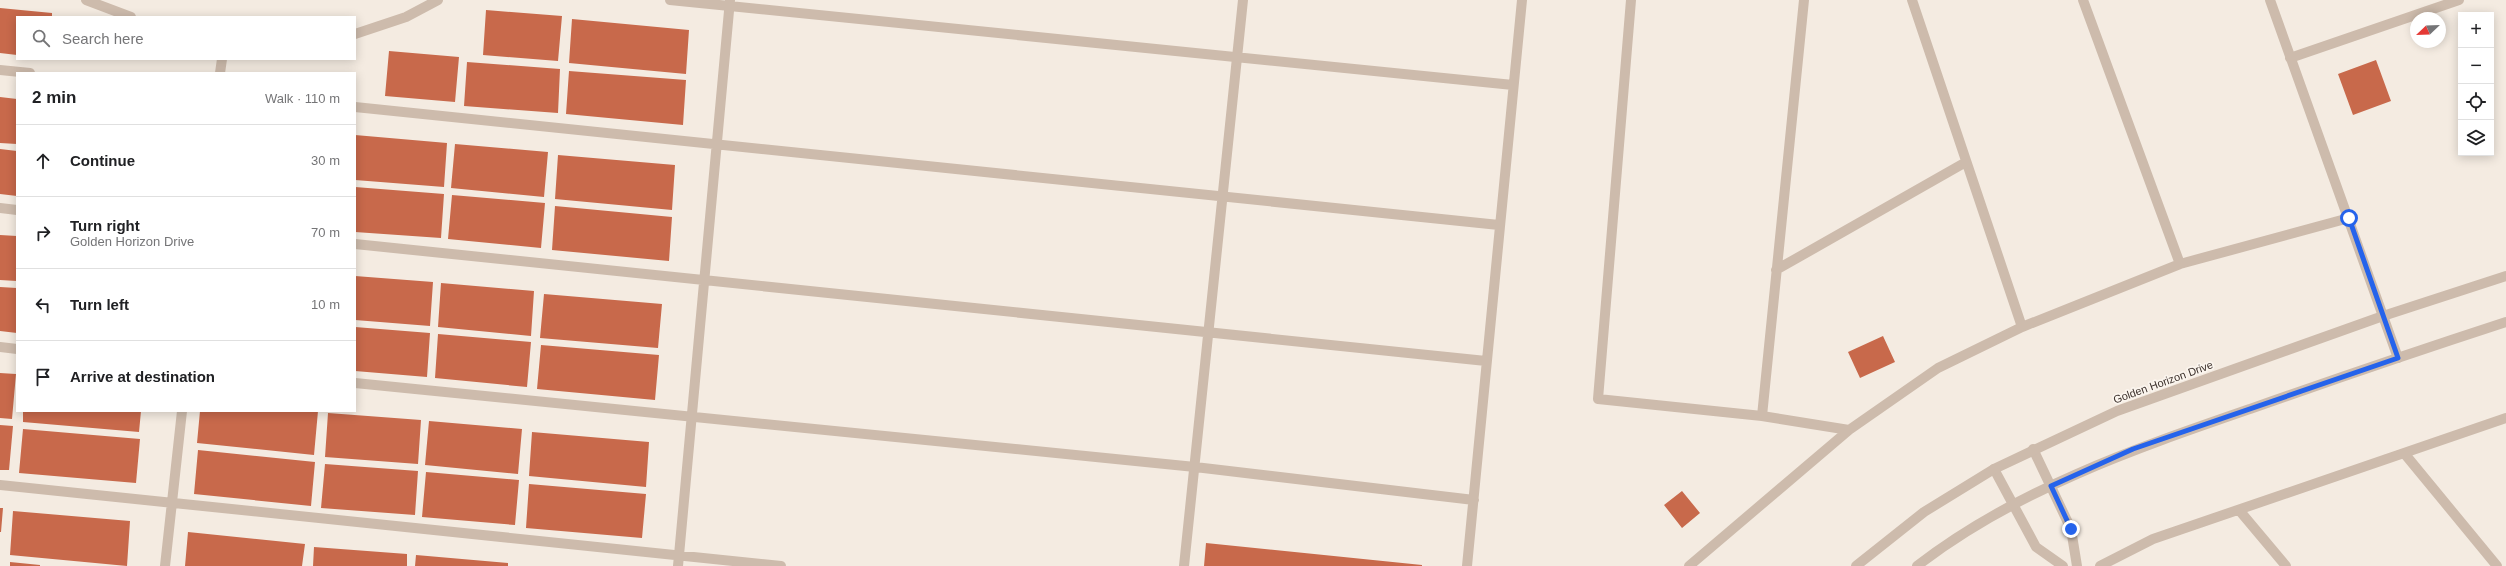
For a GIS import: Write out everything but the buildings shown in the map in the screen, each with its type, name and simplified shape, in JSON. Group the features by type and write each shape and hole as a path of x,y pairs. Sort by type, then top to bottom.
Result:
{"street":[{"path":"86,0 128,16"},
{"path":"356,34 406,17 438,0"},
{"path":"670,0 730,3 1237,58 1513,85"},
{"path":"1184,566 1242,0"},
{"path":"1467,566 1522,0"},
{"path":"1631,0 1598,398 1762,416 1849,430"},
{"path":"1762,416 1804,0"},
{"path":"1912,0 2022,327"},
{"path":"2083,0 2180,264"},
{"path":"2270,0 2398,358"},
{"path":"2290,58 2459,0"},
{"path":"679,561 730,3"},
{"path":"220,72 222,60"},
{"path":"0,70 20,72"},
{"path":"356,107 1499,225"},
{"path":"1776,270 1966,162"},
{"path":"0,208 16,210"},
{"path":"1689,566 1849,430 1938,368 2022,327 2180,264 2349,218"},
{"path":"356,244 1486,361"},
{"name":"Golden Horizon Drive","path":"1856,566 1924,512 1994,469 2032,449 2117,411 2383,316 2506,276"},
{"path":"1917,566 1946,543 2013,504 2133,449 2506,322"},
{"path":"0,347 16,349"},
{"path":"356,383 1195,467 1474,500"},
{"path":"165,566 182,412"},
{"path":"2100,566 2153,539 2506,418"},
{"path":"2032,449 2071,529 2076,566"},
{"path":"2404,453 2497,566"},
{"path":"1994,469 2036,547 2063,566"},
{"path":"0,485 172,503 679,561 781,566"},
{"path":"2239,510 2286,566"}],"route":[{"path":"2071,529 2051,486 2133,449 2398,358 2349,218"}]}
